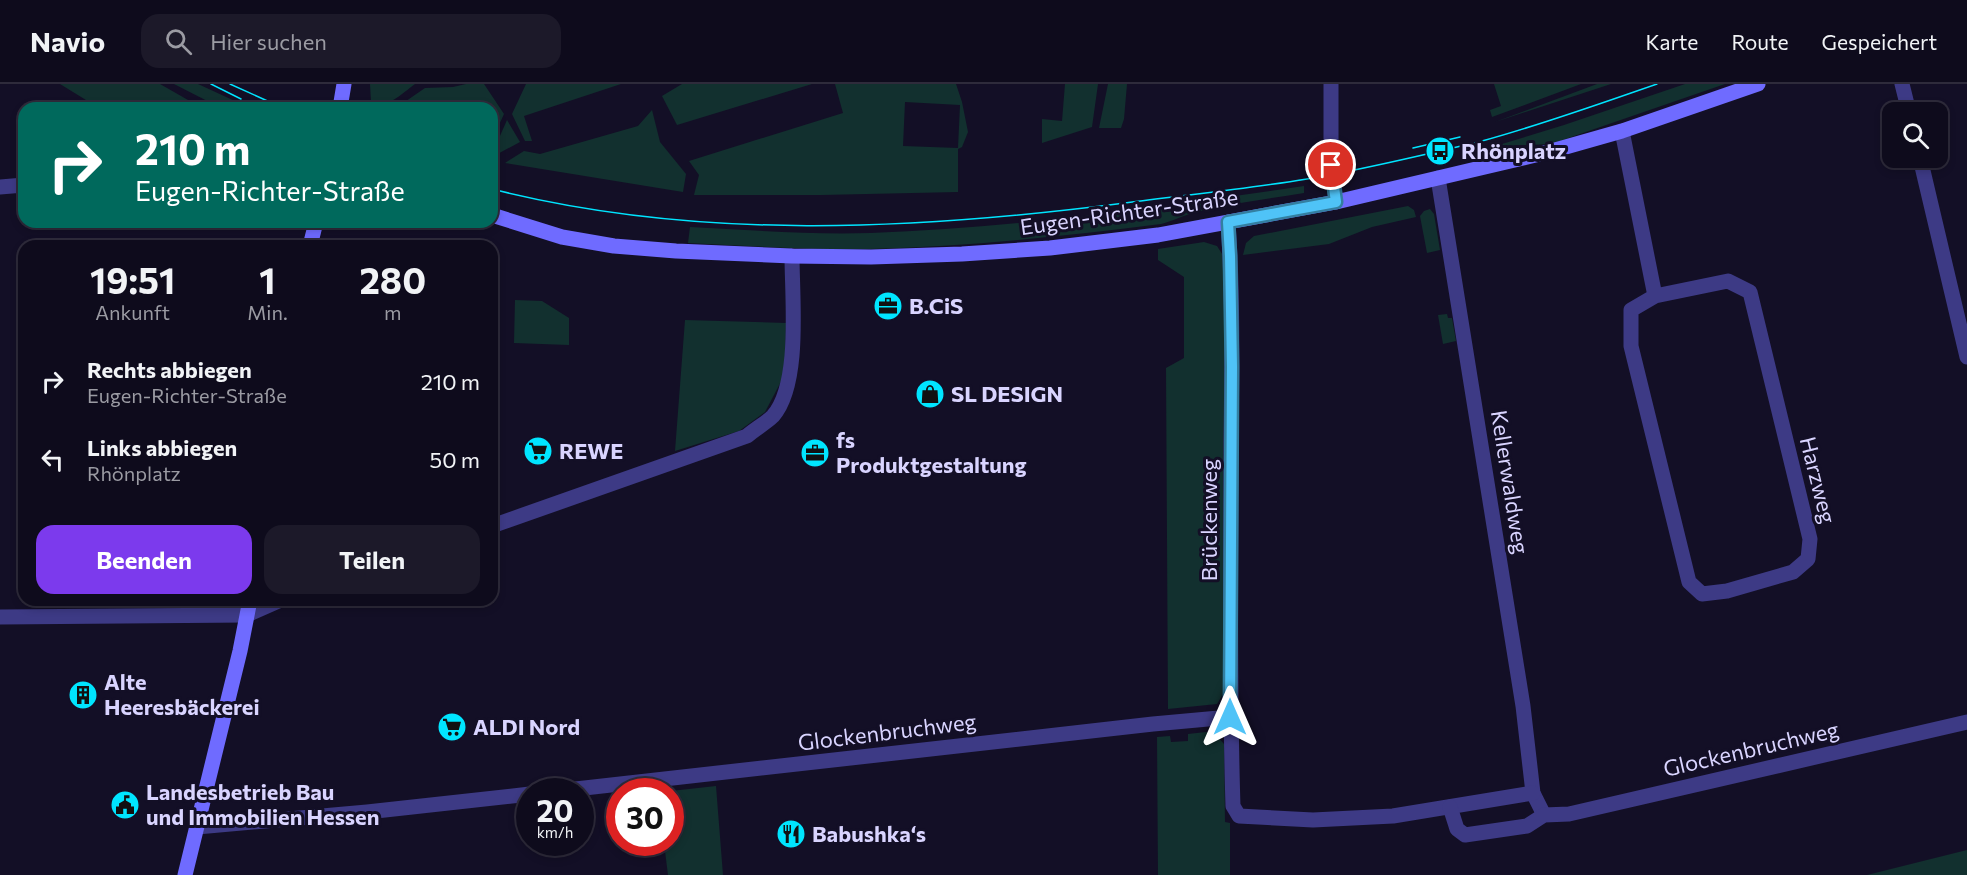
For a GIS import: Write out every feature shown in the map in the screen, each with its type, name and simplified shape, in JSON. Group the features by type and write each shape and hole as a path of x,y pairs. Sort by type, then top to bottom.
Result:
{"main road":[{"path":"341,102 344,84"},
{"name":"Eugen-Richter-Straße","path":"498,217 562,237 614,246 792,256 883,257 1050,248 1158,235 1336,202 1548,152 1622,131 1758,84"},
{"path":"185,875 248,607"}],"street":[{"path":"1331,84 1331,154 1336,202"},
{"path":"1902,84 1906,102"},
{"path":"1622,131 1655,296"},
{"path":"1922,168 1967,357"},
{"name":"Kellerwaldweg","path":"1438,178 1523,705 1533,793"},
{"path":"0,187 18,186"},
{"name":"Brückenweg","path":"1228,222 1232,367 1230,717 1233,806 1239,816 1313,820 1393,816 1450,807"},
{"path":"498,523 747,436 773,415 788,389 792,366 792,256"},
{"name":"Harzweg","path":"1728,281 1750,292 1810,539 1808,559 1793,572 1727,591 1701,594 1689,582 1631,346 1631,310 1655,296 1728,281"},
{"path":"0,617 248,607"},
{"name":"Glockenbruchweg","path":"594,787 1230,717"},
{"name":"Glockenbruchweg","path":"1450,807 1457,829 1465,835 1527,826 1544,815 1580,811 1967,722"},
{"path":"1450,807 1533,793 1544,815"},
{"path":"197,827 516,796"}],"green space":[{"path":"60,84 160,84 192,102 89,102"},
{"path":"174,84 198,84 237,102 209,102"},
{"path":"370,84 415,84 388,102 371,102"},
{"path":"484,84 496,102 405,102 425,88"},
{"path":"526,84 621,84 524,116 532,141 525,141 512,114"},
{"path":"682,84 812,84 677,125 662,96"},
{"path":"835,84 956,84 968,132 962,147 958,149 958,192 694,195 699,175 689,161 843,113","holes":["905,102 960,105 958,148 903,146"]},
{"path":"1065,84 1098,84 1092,127 1042,143 1042,119 1062,121"},
{"path":"1108,84 1127,84 1121,128 1099,128"},
{"path":"1494,84 1581,84 1492,117 1490,110 1501,106"},
{"path":"1597,84 1611,84 1495,122"},
{"path":"1685,84 1725,84 1551,144 1503,146 1502,144 1564,125"},
{"path":"498,105 504,114 498,127"},
{"path":"652,110 660,142 686,174 683,192 505,163 524,151 540,154 638,126"},
{"path":"507,120 520,142 498,154 498,140"},
{"path":"1304,186 1304,193 1210,209 1161,224 1016,240 870,249 688,243 690,227 826,233 926,230 1088,216"},
{"path":"1408,206 1414,210 1416,217 1372,227 1329,244 1243,255 1246,243 1254,236"},
{"path":"1430,209 1434,214 1440,250 1427,253 1420,216 1424,211"},
{"path":"1204,242 1217,246 1224,257 1226,682 1217,704 1168,709 1166,368 1184,358 1184,277 1158,260 1158,249"},
{"path":"515,300 542,301 569,318 569,345 514,343"},
{"path":"1447,314 1448,318 1452,318 1456,341 1443,344 1438,315"},
{"path":"685,320 786,323 785,374 765,412 739,431 675,451"},
{"path":"1206,732 1216,735 1224,744 1225,822 1230,823 1230,875 1158,875 1157,737 1170,736 1171,742 1188,741 1188,734"},
{"path":"716,786 723,875 668,875 666,856 684,856 684,790"},
{"path":"1967,850 1967,875 1867,875"}],"tram line":[{"path":"211,84 241,99"},
{"path":"230,84 270,102"},
{"path":"498,190 570,206 648,217 727,223 807,226 966,220 1239,189 1351,171 1504,135 1657,84"},
{"path":"1413,148 1460,137"}],"place":[{"name":"Rhönplatz","path":"1440,151"},
{"name":"B.CiS","path":"888,306"},
{"name":"SL DESIGN","path":"930,394"},
{"name":"REWE","path":"538,451"},
{"name":"fs Produktgestaltung","path":"815,453"},
{"name":"Alte Heeresbäckerei","path":"83,695"},
{"name":"ALDI Nord","path":"452,727"},
{"name":"Landesbetrieb Bau und Immobilien Hessen","path":"125,805"},
{"name":"Babushka‘s","path":"791,834"}],"route":[{"path":"1230,717 1232,367 1228,222 1336,202 1331,165"}]}
